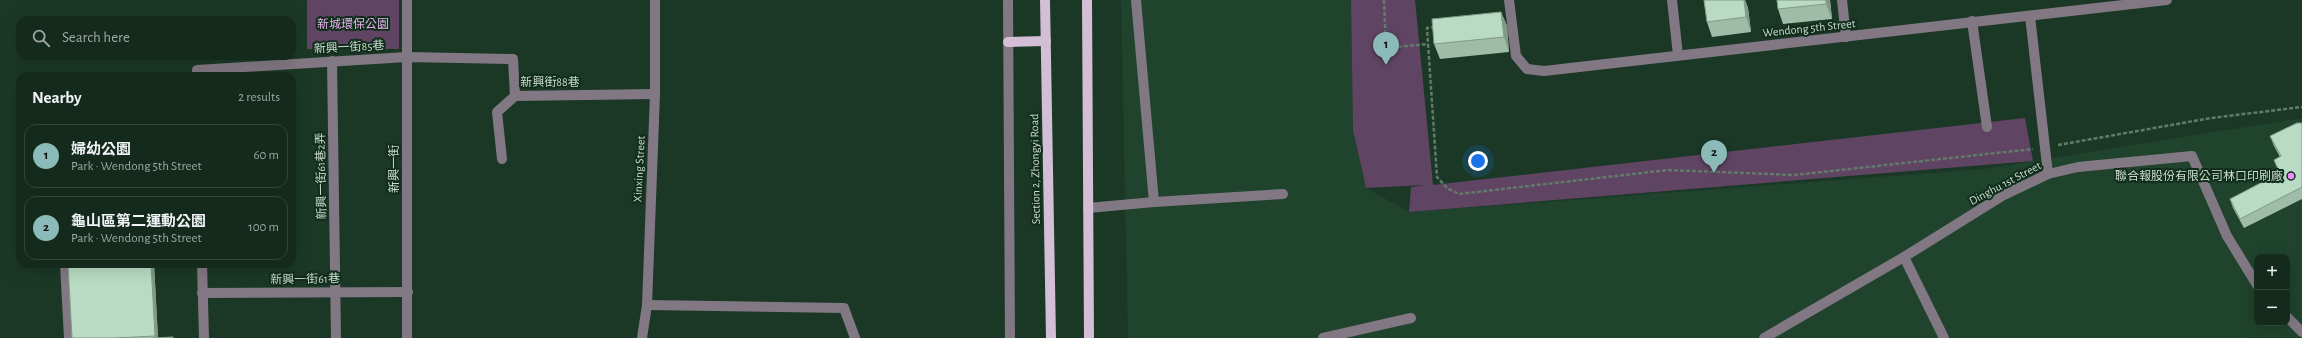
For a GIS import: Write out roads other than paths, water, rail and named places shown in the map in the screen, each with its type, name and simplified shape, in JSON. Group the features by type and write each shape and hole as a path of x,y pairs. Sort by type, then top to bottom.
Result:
{"main road":[{"name":"Section 2, Zhongyi Road","path":"1045,0 1051,338"},
{"path":"1087,0 1089,338"},
{"path":"1008,42 1046,42"}],"street":[{"name":"新興一街","path":"407,0 407,338"},
{"name":"Xinxing Street","path":"642,338 647,305 655,94 655,0"},
{"path":"1008,0 1010,338"},
{"path":"1136,0 1154,202"},
{"name":"Wendong 5th Street","path":"1509,0 1516,56 1527,69 1544,71 2030,16 2118,3 2167,0"},
{"path":"1672,0 1678,55"},
{"path":"1842,0 1846,37"},
{"path":"2030,16 2048,174"},
{"path":"1972,22 1987,127"},
{"name":"新興一街85巷","path":"208,72 332,61 407,57"},
{"name":"新興街88巷","path":"407,57 513,59 515,96 655,94"},
{"name":"新興一街61巷2弄","path":"332,61 336,338"},
{"path":"502,158 497,112 515,96"},
{"name":"Dinghu 1st Street","path":"1764,338 1782,334 2002,196 2048,174 2078,167 2192,156 2227,236 2254,280"},
{"path":"1088,208 1154,202 1283,194"},
{"path":"1904,257 1944,338"},
{"path":"65,268 69,338"},
{"path":"202,268 204,338"},
{"name":"新興一街61巷","path":"202,293 408,292"},
{"path":"647,305 844,308 855,338"},
{"path":"1323,338 1411,318"},
{"path":"2290,320 2302,332"}],"place":[{"name":"婦幼公園","path":"1386,65"},
{"name":"龜山區第二運動公園","path":"1714,173"},
{"name":"聯合報股份有限公司林口印刷廠","path":"2291,176"}],"park label":[{"name":"新城環保公園","path":"353,24"}]}
